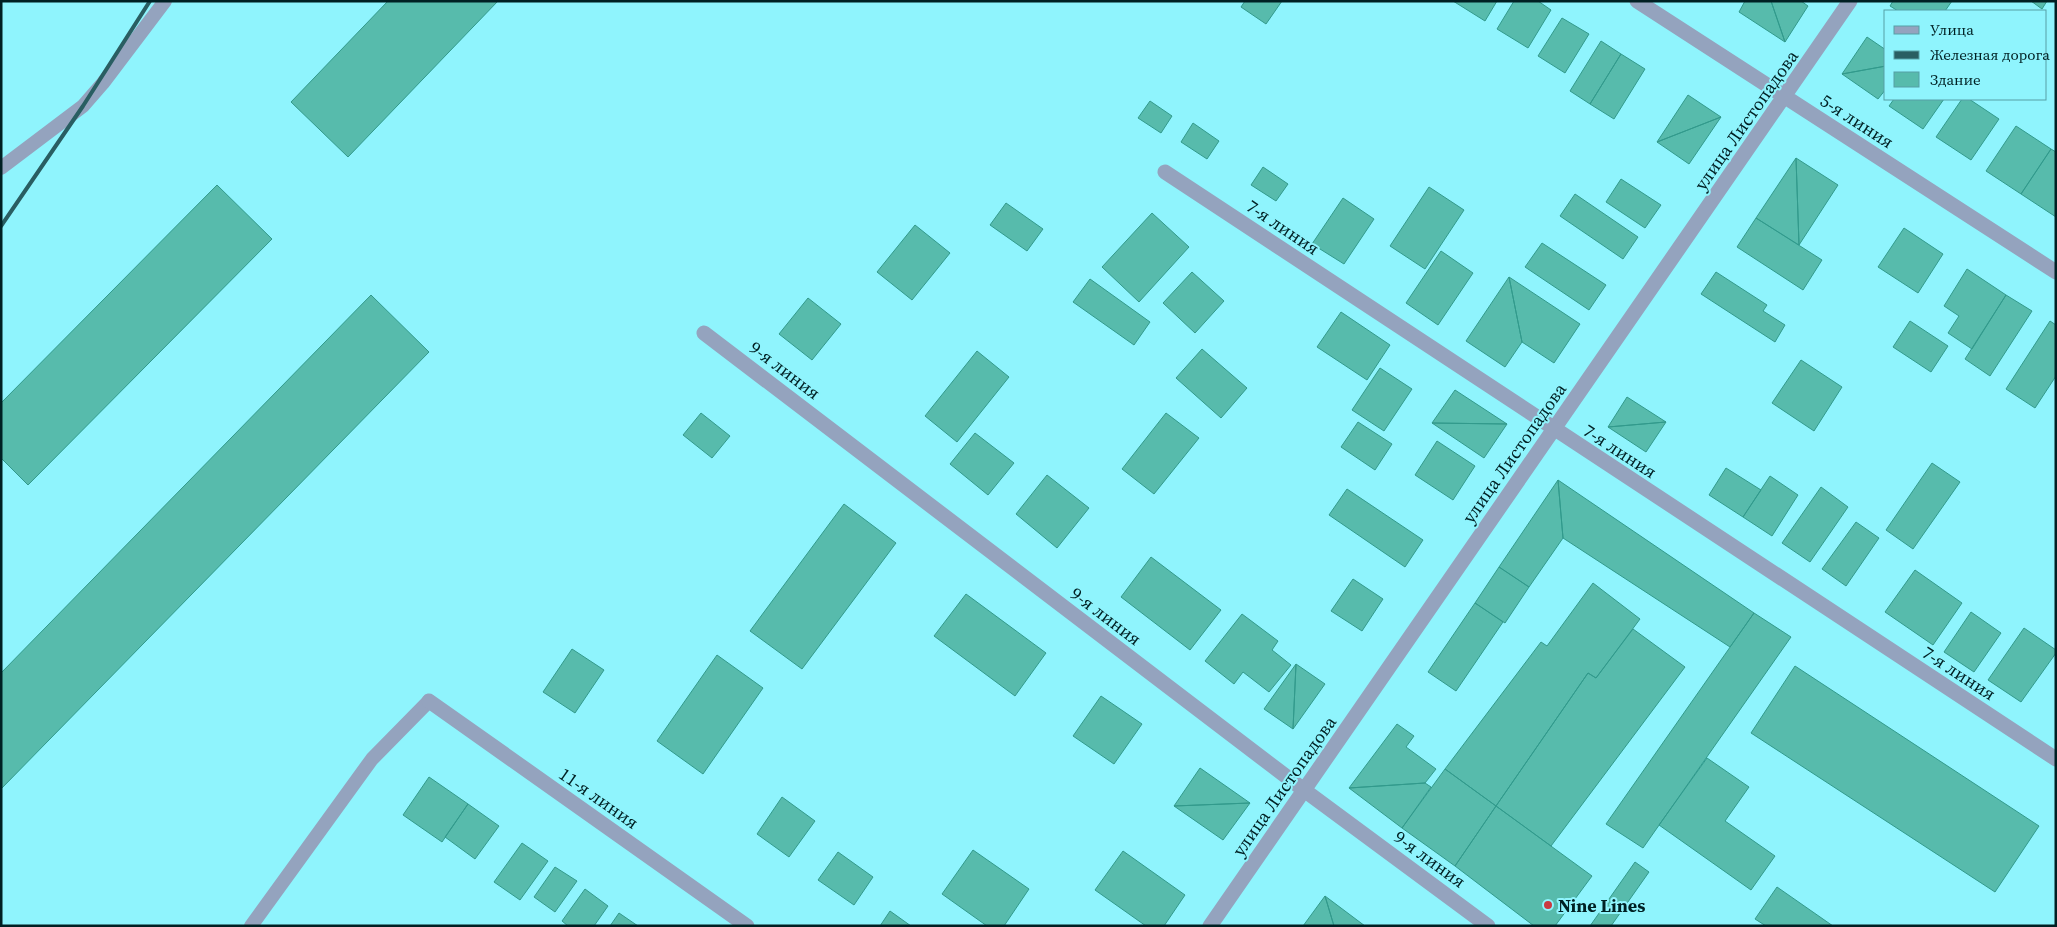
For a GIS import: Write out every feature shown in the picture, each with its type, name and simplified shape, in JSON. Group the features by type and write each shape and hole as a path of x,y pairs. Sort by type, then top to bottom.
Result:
{"street":[{"name":"5-я линия","path":"1637,1 2056,272"},
{"name":"улица Листопадова","path":"1210,926 1850,1"},
{"name":"7-я линия","path":"1166,172 2056,759"},
{"name":"9-я линия","path":"704,333 1304,790 1488,926"},
{"name":"11-я линия","path":"429,701 747,926"}],"lane":[{"path":"1,168 83,106 103,83 165,1"},
{"path":"251,926 372,759 429,701"}],"building":[{"path":"388,1 498,1 348,157 291,102"},
{"path":"1245,1 1282,1 1266,24 1241,7"},
{"path":"1453,1 1497,1 1485,21"},
{"path":"1514,1 1538,1 1551,10 1528,48 1497,29"},
{"path":"1745,1 1771,1 1785,42 1739,12"},
{"path":"1771,1 1801,1 1808,6 1785,42"},
{"path":"1893,1 1952,1 1946,10 1896,10 1890,6"},
{"path":"2031,1 2047,1 2042,9"},
{"path":"1562,18 1589,34 1565,73 1538,56"},
{"path":"1867,37 1884,49 1884,66 1842,74"},
{"path":"1601,41 1621,54 1590,104 1570,91"},
{"path":"1621,54 1645,69 1614,119 1590,104"},
{"path":"1884,66 1884,92 1878,99 1842,74"},
{"path":"1688,95 1721,117 1657,142"},
{"path":"1893,100 1943,100 1923,129 1889,106"},
{"path":"1961,100 1970,100 1999,119 1971,160 1936,137"},
{"path":"1150,101 1172,116 1161,133 1138,118"},
{"path":"1721,117 1689,164 1657,142"},
{"path":"1193,123 1219,141 1207,159 1181,142"},
{"path":"2016,126 2051,149 2021,194 1986,171"},
{"path":"2051,149 2056,152 2056,217 2021,194"},
{"path":"1796,158 1838,185 1799,245"},
{"path":"1796,158 1799,245 1756,218"},
{"path":"1263,167 1288,184 1276,201 1251,185"},
{"path":"1621,179 1661,205 1645,228 1606,202"},
{"path":"217,185 272,239 28,485 1,458 1,403"},
{"path":"1429,187 1464,210 1425,269 1390,246"},
{"path":"1575,194 1638,237 1623,259 1560,216"},
{"path":"1343,198 1374,219 1344,264 1312,244"},
{"path":"1006,203 1043,229 1027,251 990,225"},
{"path":"1152,213 1189,247 1139,302 1102,267"},
{"path":"1756,218 1822,260 1803,290 1737,247"},
{"path":"915,225 950,253 912,300 877,272"},
{"path":"1904,228 1943,254 1918,293 1878,267"},
{"path":"1542,243 1606,285 1589,310 1525,267"},
{"path":"1441,251 1473,273 1438,325 1406,303"},
{"path":"1967,269 2006,295 1972,349 1948,333 1959,316 1944,306"},
{"path":"1192,272 1224,301 1195,333 1163,303"},
{"path":"1716,272 1767,305 1763,311 1785,325 1775,342 1701,294"},
{"path":"1509,277 1580,324 1554,363 1522,342"},
{"path":"1509,277 1522,342 1505,367 1466,341"},
{"path":"1090,279 1150,322 1134,345 1073,302"},
{"path":"371,295 429,352 1,789 1,673"},
{"path":"2006,295 2032,311 1990,376 1965,359"},
{"path":"808,298 841,324 812,360 779,334"},
{"path":"1341,312 1390,345 1367,380 1317,347"},
{"path":"1910,321 1948,346 1931,372 1893,347"},
{"path":"2050,321 2056,325 2056,376 2035,408 2006,389"},
{"path":"1202,349 1247,388 1221,418 1176,378"},
{"path":"977,351 1009,377 957,442 925,416"},
{"path":"1801,360 1842,387 1814,431 1772,403"},
{"path":"1380,368 1412,389 1384,431 1352,410"},
{"path":"1455,390 1507,424 1432,423"},
{"path":"1627,397 1666,422 1608,427"},
{"path":"701,413 730,436 712,458 683,435"},
{"path":"1166,413 1199,438 1154,494 1122,469"},
{"path":"1358,422 1392,444 1375,470 1341,447"},
{"path":"1666,422 1646,452 1608,427"},
{"path":"1432,423 1507,424 1484,458"},
{"path":"975,433 1014,463 988,495 950,464"},
{"path":"1437,441 1475,466 1453,500 1415,475"},
{"path":"1932,463 1960,482 1913,549 1886,530"},
{"path":"1726,468 1761,490 1743,517 1709,495"},
{"path":"1047,475 1089,508 1057,548 1016,514"},
{"path":"1770,476 1798,495 1772,536 1743,517"},
{"path":"1558,480 1754,613 1730,647 1563,538"},
{"path":"1558,480 1563,538 1529,587 1499,567"},
{"path":"1821,487 1848,507 1810,562 1782,543"},
{"path":"1347,489 1423,540 1405,567 1329,515"},
{"path":"844,504 896,543 802,669 750,631"},
{"path":"1856,522 1879,538 1846,586 1822,569"},
{"path":"1151,557 1221,610 1190,650 1121,597"},
{"path":"1499,567 1529,587 1505,623 1475,603"},
{"path":"1915,570 1962,603 1933,645 1885,612"},
{"path":"1353,579 1383,599 1362,631 1331,611"},
{"path":"1593,583 1640,619 1596,678 1588,673 1496,806 1445,769 1541,642 1547,646"},
{"path":"966,594 1046,653 1015,696 934,636"},
{"path":"1475,603 1503,622 1456,691 1428,672"},
{"path":"1971,612 2001,633 1974,672 1944,652"},
{"path":"1754,613 1791,637 1643,848 1606,824"},
{"path":"1242,614 1278,641 1272,650 1291,665 1269,692 1243,672 1234,684 1205,661"},
{"path":"2024,628 2056,650 2056,653 2021,702 1988,680"},
{"path":"1633,629 1685,667 1551,846 1496,806 1588,673 1596,678"},
{"path":"572,649 604,670 575,713 543,692"},
{"path":"717,655 763,688 703,774 657,741"},
{"path":"1296,664 1325,684 1293,729"},
{"path":"1296,664 1293,729 1264,709"},
{"path":"1795,666 2039,826 1995,892 1751,733"},
{"path":"1101,696 1142,724 1114,764 1073,736"},
{"path":"1397,724 1414,736 1406,747 1436,769 1425,783 1349,788"},
{"path":"1707,758 1749,787 1725,821 1775,856 1751,890 1659,825"},
{"path":"1200,768 1250,803 1174,806"},
{"path":"1445,769 1496,806 1455,866 1402,828"},
{"path":"429,777 468,804 442,842 403,815"},
{"path":"1425,783 1431,787 1402,828 1349,788"},
{"path":"782,797 815,821 789,857 757,834"},
{"path":"1250,803 1223,840 1174,806"},
{"path":"468,804 499,826 475,859 445,837"},
{"path":"1496,806 1592,876 1555,926 1534,926 1455,866"},
{"path":"522,843 548,861 520,900 494,882"},
{"path":"973,850 1029,889 1004,926 987,926 942,894"},
{"path":"1123,851 1185,895 1164,926 1146,926 1095,890"},
{"path":"838,852 873,877 854,905 818,880"},
{"path":"1635,862 1649,872 1611,926 1590,926"},
{"path":"555,867 577,881 555,912 534,897"},
{"path":"1777,887 1833,926 1766,926 1755,919"},
{"path":"585,889 608,906 594,926 568,926 562,921"},
{"path":"1325,896 1365,926 1334,926"},
{"path":"1325,896 1334,926 1303,926"},
{"path":"890,911 911,926 880,926"},
{"path":"619,913 638,926 610,926"}],"railway":[{"path":"1,226 83,106 150,1"}],"place":[{"name":"Nine Lines","path":"1548,905"}]}
